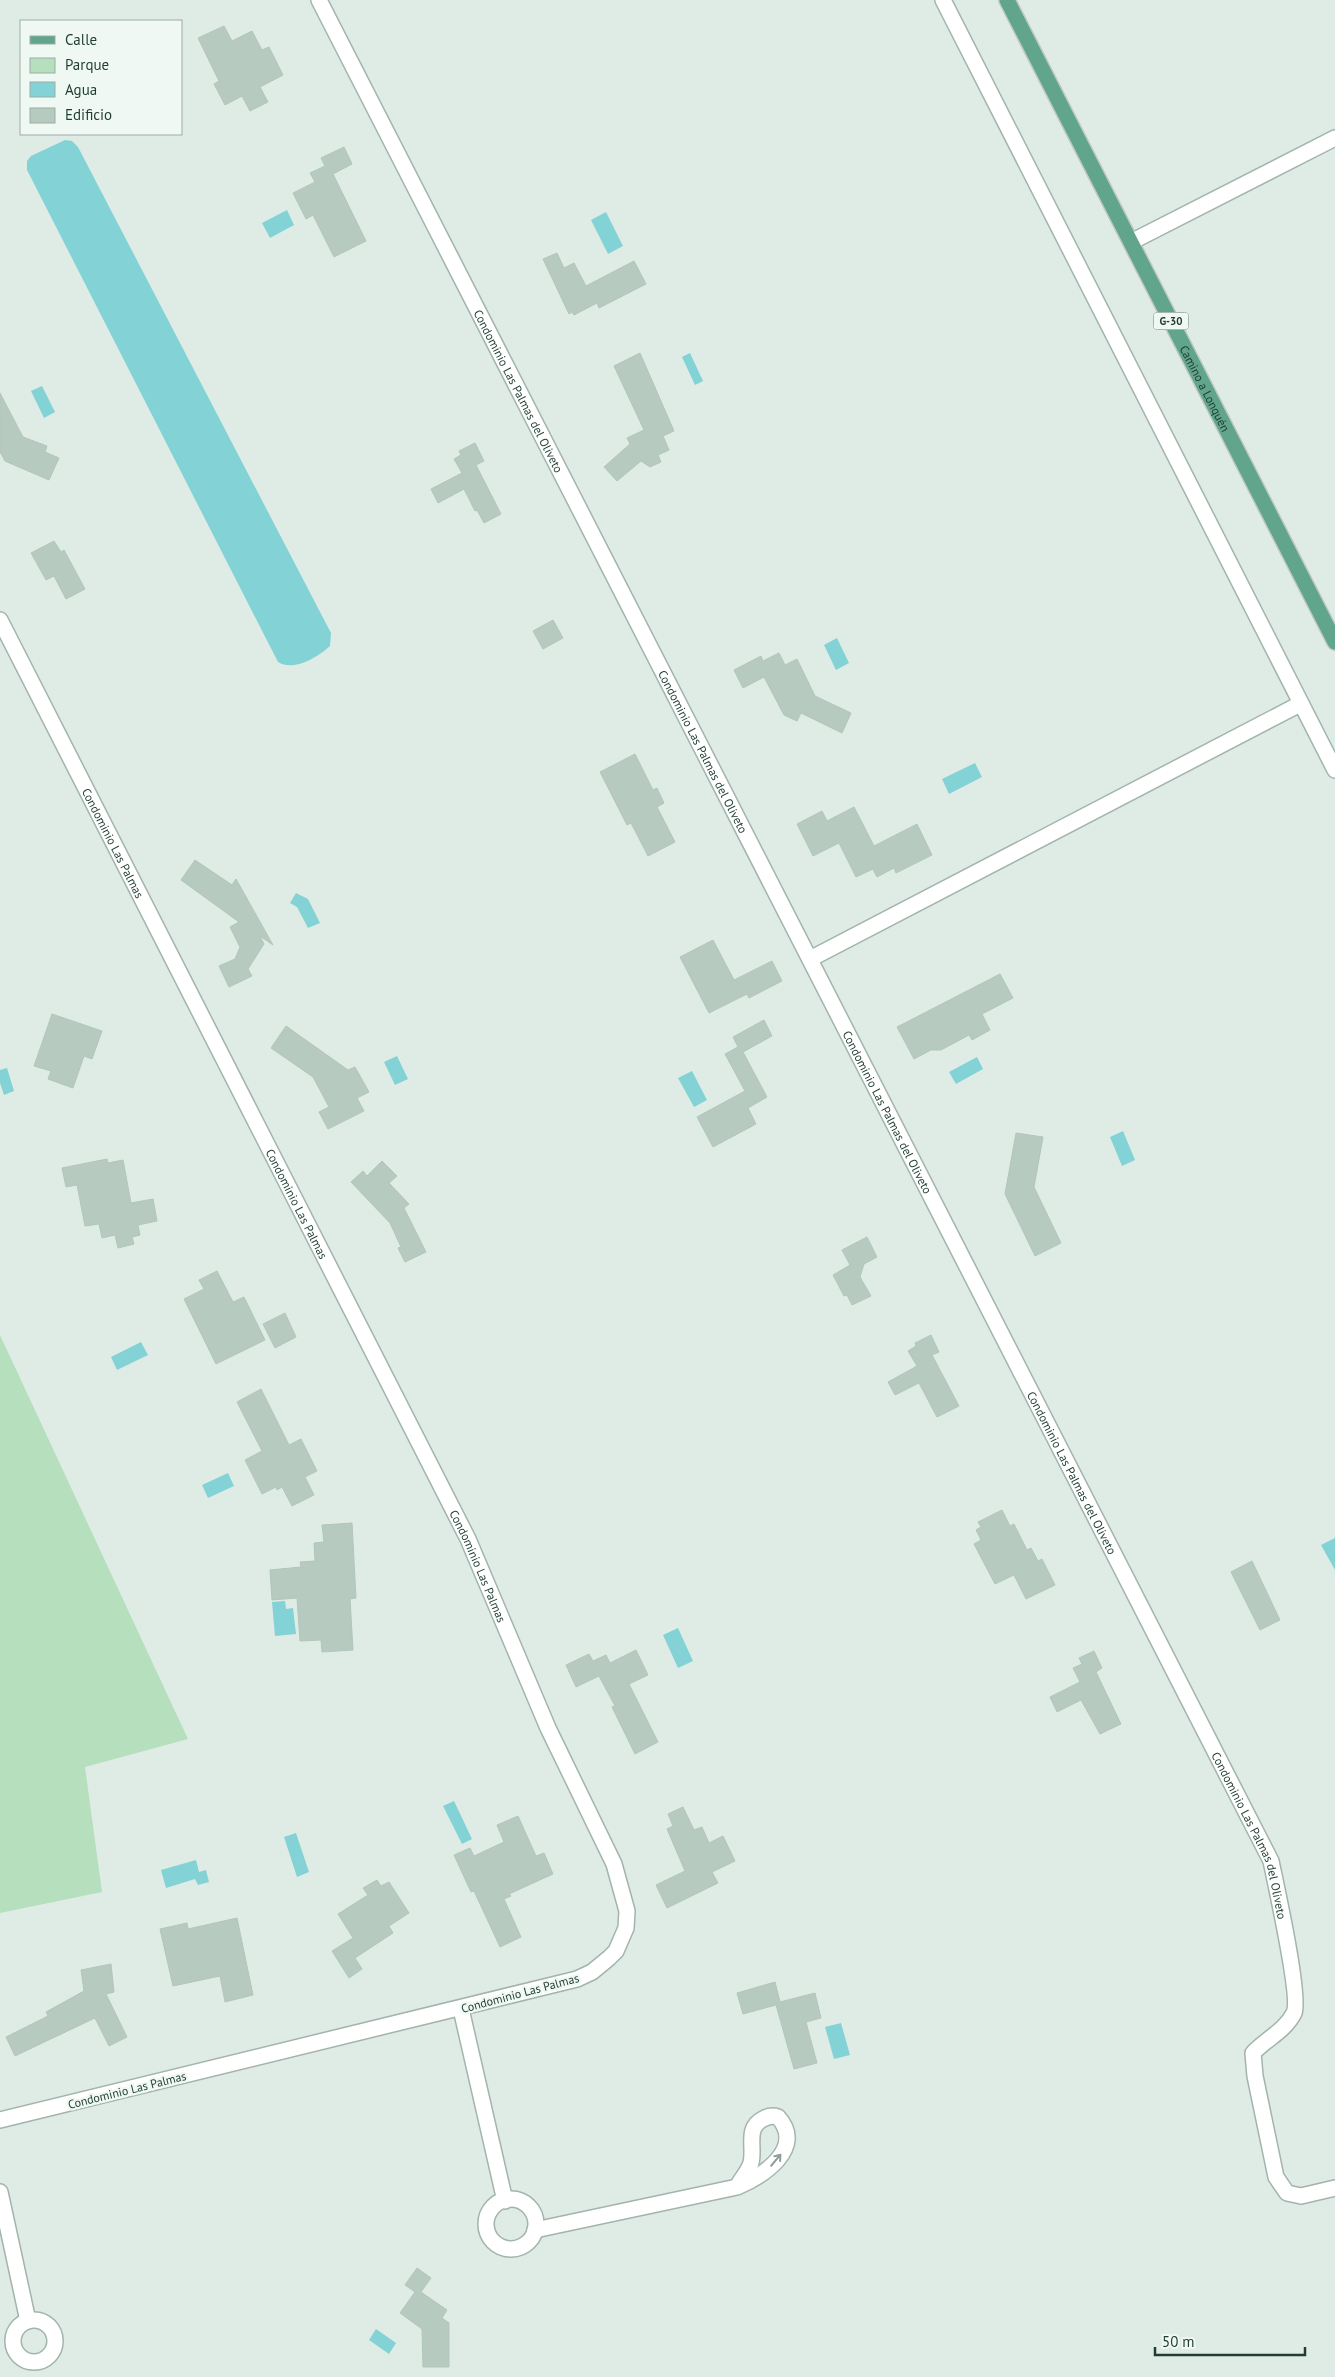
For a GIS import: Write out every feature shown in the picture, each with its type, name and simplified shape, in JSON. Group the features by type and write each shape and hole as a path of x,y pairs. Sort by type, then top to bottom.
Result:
{"main road":[{"name":"Camino a Lonquén","path":"1007,0 1335,642"}],"street":[{"name":"Condominio Las Palmas del Oliveto","path":"319,0 1271,1861 1293,1978 1295,2011 1285,2028 1264,2041 1253,2053 1254,2076 1276,2177 1287,2193 1301,2196 1335,2188"},
{"path":"942,0 1335,770"},
{"path":"1131,242 1335,138"},
{"name":"Condominio Las Palmas","path":"0,620 468,1539 548,1728 614,1864 627,1911 626,1928 616,1951 592,1972 562,1984 0,2120"},
{"path":"810,959 1300,704"},
{"path":"460,2009 505,2200"},
{"path":"535,2230 737,2188 767,2170 783,2151 787,2143 787,2128 778,2117 766,2117 754,2126 752,2131 751,2162 737,2188"},
{"path":"0,2192 28,2321"},
{"path":"505,2200 518,2201 528,2207 535,2218 535,2230 529,2241 518,2248 506,2249 494,2243 488,2233 486,2221 494,2206 505,2200"}],"green space":[{"path":"0,1335 188,1739 85,1767 102,1892 0,1913"}],"water":[{"path":"65,140 72,141 78,147 331,633 330,646 306,662 284,665 278,662 27,170 27,161 31,156"},
{"path":"287,210 294,225 270,238 262,223"},
{"path":"606,212 623,246 608,254 591,220"},
{"path":"690,353 703,381 695,385 682,357"},
{"path":"42,386 55,412 44,418 31,391"},
{"path":"837,638 849,663 836,670 824,645"},
{"path":"975,763 982,777 949,794 942,779"},
{"path":"296,893 308,899 320,923 308,928 297,907 290,903"},
{"path":"397,1056 408,1079 395,1085 384,1062"},
{"path":"977,1057 983,1069 956,1084 949,1072"},
{"path":"7,1068 14,1091 4,1095 0,1083 0,1070"},
{"path":"692,1071 707,1100 694,1107 678,1078"},
{"path":"1123,1131 1135,1160 1122,1166 1110,1137"},
{"path":"141,1342 148,1355 117,1370 111,1357"},
{"path":"228,1473 234,1486 208,1498 202,1485"},
{"path":"1335,1538 1335,1570 1321,1545"},
{"path":"285,1601 286,1609 293,1608 296,1634 275,1636 272,1602"},
{"path":"678,1628 693,1661 678,1668 663,1635"},
{"path":"454,1801 472,1839 462,1844 443,1806"},
{"path":"296,1833 309,1872 297,1877 284,1837"},
{"path":"196,1860 199,1872 206,1870 209,1882 198,1885 195,1879 166,1888 161,1870"},
{"path":"841,2023 850,2055 834,2059 825,2027"},
{"path":"376,2329 396,2343 389,2354 369,2340"}],"building":[{"path":"224,26 232,41 252,31 262,50 269,47 283,75 260,87 268,102 250,111 242,96 225,105 214,84 219,81 198,38"},
{"path":"344,147 352,164 333,174 366,241 334,257 313,215 306,219 293,193 315,182 310,173 325,166 321,158"},
{"path":"557,253 564,268 574,263 586,286 634,261 646,284 599,308 597,303 574,315 572,312 569,314 543,259"},
{"path":"640,353 674,431 663,436 669,450 658,455 661,462 650,467 641,461 617,481 604,467 630,444 627,438 644,430 614,366"},
{"path":"0,393 23,437 47,446 45,452 59,458 49,480 5,461 0,452"},
{"path":"475,443 484,461 476,465 501,514 484,523 477,510 475,511 464,489 438,503 431,489 462,473 454,459 461,455 459,451"},
{"path":"54,541 61,552 64,550 85,589 66,599 54,576 46,580 31,553"},
{"path":"553,620 563,638 543,649 533,631"},
{"path":"779,653 785,665 797,659 815,696 851,713 842,733 801,713 797,721 784,715 764,677 743,688 734,670 761,656 763,661"},
{"path":"635,754 653,790 657,788 664,803 657,807 675,842 648,856 631,823 627,825 600,772"},
{"path":"854,807 874,846 917,824 932,855 896,873 894,868 877,877 873,869 856,877 839,843 813,856 797,824 822,811 827,821"},
{"path":"195,860 232,885 236,879 273,945 260,936 264,944 248,969 252,976 229,987 219,966 235,959 240,947 230,927 239,922 181,880"},
{"path":"713,940 734,980 772,961 782,981 749,998 747,994 709,1013 680,957"},
{"path":"1000,974 1013,998 982,1014 990,1030 972,1040 969,1035 941,1050 931,1050 914,1059 897,1027"},
{"path":"52,1014 102,1031 92,1059 84,1056 73,1088 48,1079 51,1071 34,1066"},
{"path":"764,1020 772,1036 743,1052 767,1097 748,1108 756,1124 713,1147 697,1117 745,1091 725,1054 738,1047 733,1037"},
{"path":"286,1026 348,1070 355,1067 369,1092 357,1098 364,1111 328,1129 319,1112 329,1107 313,1077 271,1048"},
{"path":"1016,1133 1043,1137 1034,1187 1061,1243 1035,1256 1005,1194"},
{"path":"107,1159 108,1163 123,1160 131,1203 153,1199 157,1221 138,1225 140,1235 132,1237 134,1244 118,1248 115,1235 102,1238 99,1224 85,1226 77,1185 66,1187 62,1168"},
{"path":"382,1161 397,1176 389,1183 409,1204 404,1208 426,1252 405,1262 398,1248 401,1247 390,1223 351,1182 363,1171 367,1176"},
{"path":"867,1237 877,1257 864,1264 860,1277 871,1296 852,1305 847,1295 844,1296 833,1275 850,1265 842,1250"},
{"path":"217,1271 233,1302 244,1297 265,1340 216,1364 184,1299 204,1289 199,1280"},
{"path":"285,1313 296,1337 275,1348 263,1324"},
{"path":"931,1335 939,1352 932,1355 959,1406 937,1417 919,1383 895,1395 888,1382 917,1366 908,1351 916,1346 915,1343"},
{"path":"261,1389 289,1445 301,1439 317,1471 305,1477 314,1495 292,1506 282,1487 277,1490 276,1487 262,1494 245,1460 262,1451 237,1402"},
{"path":"1002,1510 1010,1526 1014,1524 1027,1550 1031,1548 1038,1561 1042,1559 1055,1585 1026,1599 1014,1575 995,1584 974,1544 981,1540 976,1530 981,1527 978,1522"},
{"path":"352,1523 356,1598 350,1599 353,1650 322,1652 321,1640 300,1641 297,1598 272,1600 270,1570 301,1567 300,1562 315,1561 314,1543 324,1542 322,1525"},
{"path":"1252,1561 1280,1620 1260,1630 1231,1572"},
{"path":"636,1650 648,1675 629,1684 658,1742 635,1754 612,1707 615,1706 599,1676 576,1687 566,1665 589,1654 593,1661 606,1655 610,1663"},
{"path":"1094,1651 1102,1668 1096,1672 1121,1724 1100,1734 1081,1700 1057,1712 1050,1697 1080,1682 1073,1668 1082,1664 1079,1658"},
{"path":"683,1807 694,1830 702,1827 709,1843 723,1836 735,1861 712,1872 718,1883 667,1908 656,1885 685,1871 667,1829 673,1826 668,1814"},
{"path":"518,1816 536,1856 544,1853 553,1874 509,1894 511,1896 504,1899 521,1937 500,1947 474,1891 471,1892 454,1855 470,1848 474,1856 504,1842 497,1825"},
{"path":"377,1880 381,1886 389,1882 409,1913 389,1926 393,1933 355,1958 362,1969 349,1978 332,1951 353,1938 338,1914 368,1895 363,1888"},
{"path":"237,1918 253,1995 225,2002 220,1976 173,1986 160,1929 187,1923 188,1929"},
{"path":"111,1964 114,1992 106,1994 127,2037 109,2046 95,2018 15,2056 6,2037 48,2016 46,2012 84,1991 81,1970"},
{"path":"775,1982 780,2002 815,1993 821,2018 806,2022 817,2063 794,2069 776,2005 743,2014 737,1993"},
{"path":"417,2268 431,2278 421,2292 447,2310 442,2318 449,2323 449,2367 423,2367 422,2329 400,2313 415,2292 405,2285"}]}
